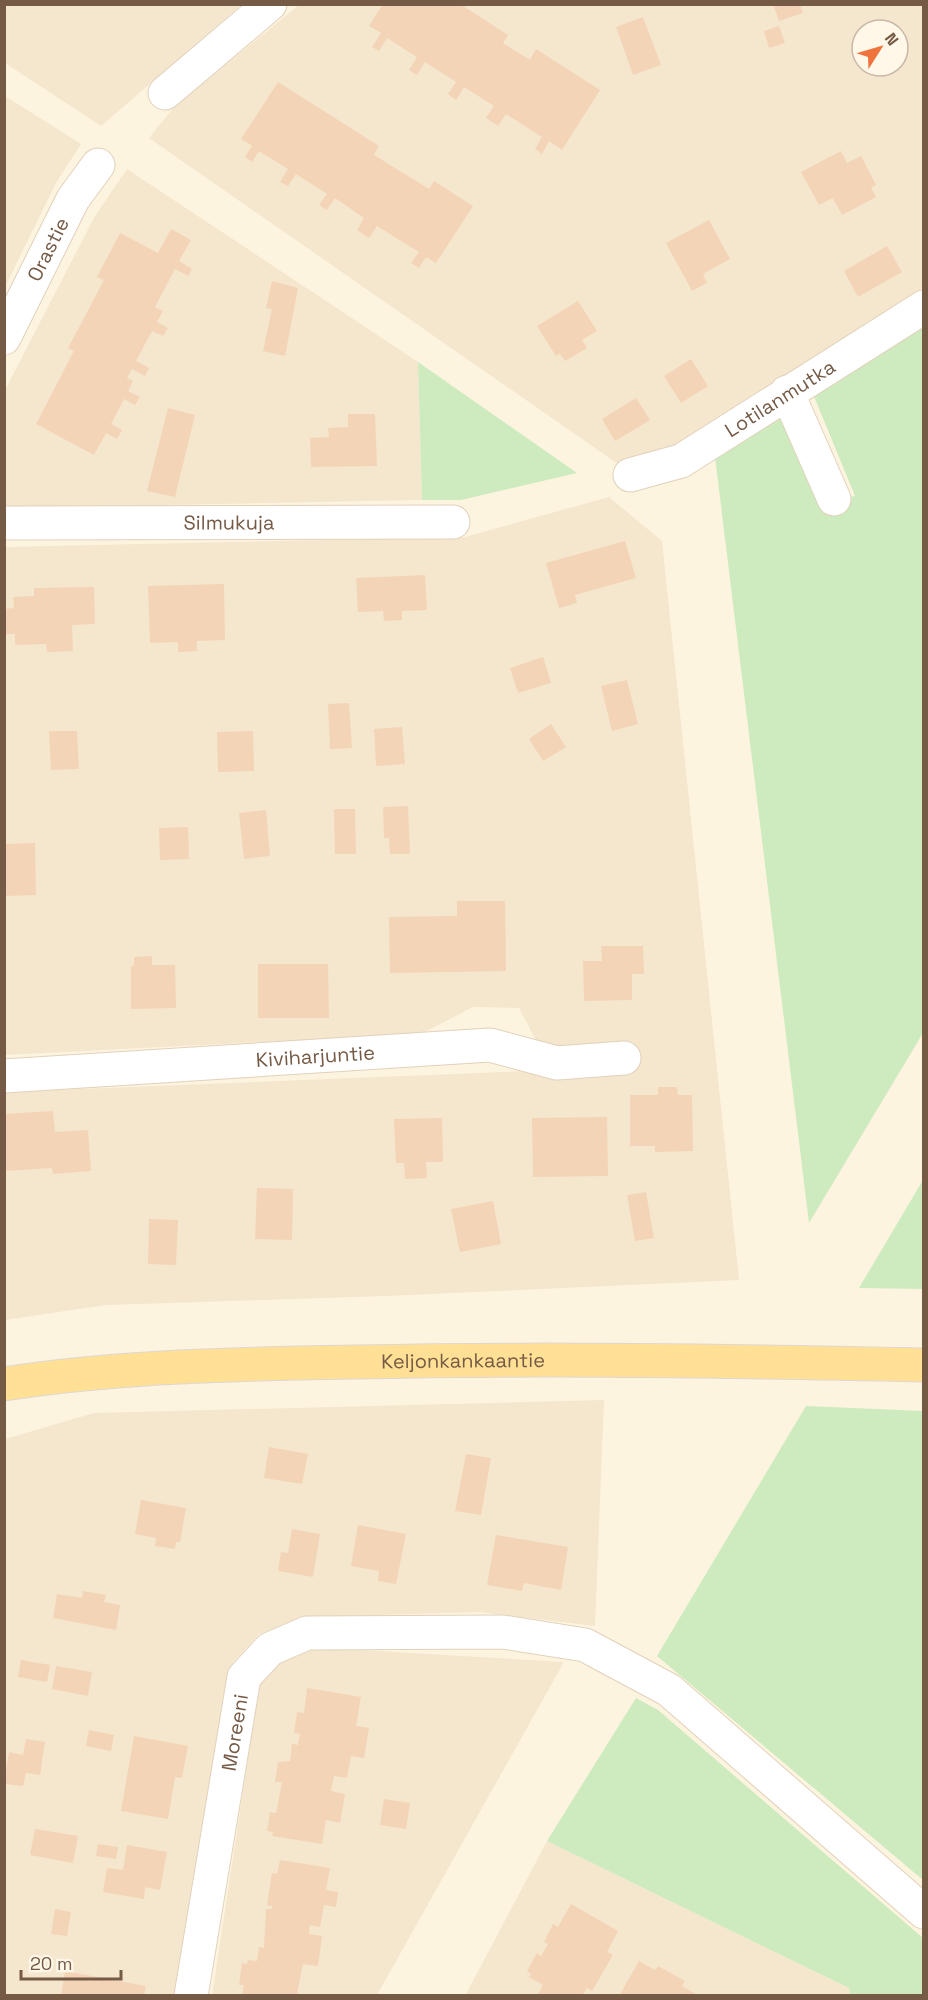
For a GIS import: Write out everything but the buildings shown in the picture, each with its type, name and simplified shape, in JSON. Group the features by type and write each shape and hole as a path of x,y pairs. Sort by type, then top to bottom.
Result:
{"main road":[{"name":"Keljonkankaantie","path":"4,1384 226,1365 367,1362 665,1360 924,1365"}],"street":[{"path":"165,93 270,4"},
{"name":"Orastie","path":"4,338 73,199 98,165"},
{"name":"Lotilanmutka","path":"630,475 681,461 924,307"},
{"path":"787,393 834,499"},
{"name":"Silmukuja","path":"4,524 453,522"},
{"name":"Kiviharjuntie","path":"4,1077 490,1045 557,1063 624,1058"},
{"name":"Moreeni","path":"191,1995 244,1677 270,1649 307,1633 503,1632 585,1645 669,1690 924,1912"}],"shaded area":[{"path":"4,5 241,5 101,126 5,63"},
{"path":"299,5 923,5 923,288 673,448 618,464 149,138 175,106"},
{"path":"5,96 81,144 56,183 5,287"},
{"path":"127,169 418,362 422,500 5,508 4,392 95,216"},
{"path":"609,497 662,541 739,1280 386,1296 106,1305 5,1320 5,1092 528,1071 536,1040 519,1008 473,1007 421,1034 5,1055 5,547 465,537"},
{"path":"604,1400 595,1626 480,1612 307,1617 259,1634 232,1663 176,1995 5,1996 5,1439 94,1413"},
{"path":"309,1647 564,1662 377,1995 212,1996 259,1686 278,1661"},
{"path":"547,1841 849,1988 850,1995 465,1996"}],"green space":[{"path":"923,328 923,1033 809,1223 715,457 779,413 818,501 855,496 813,394"},
{"path":"418,362 577,473 461,500 422,500"},
{"path":"923,1180 923,1289 859,1288"},
{"path":"806,1406 923,1411 923,1880 657,1656"},
{"path":"636,1698 658,1710 923,1938 923,1995 850,1995 849,1988 547,1841"}]}
